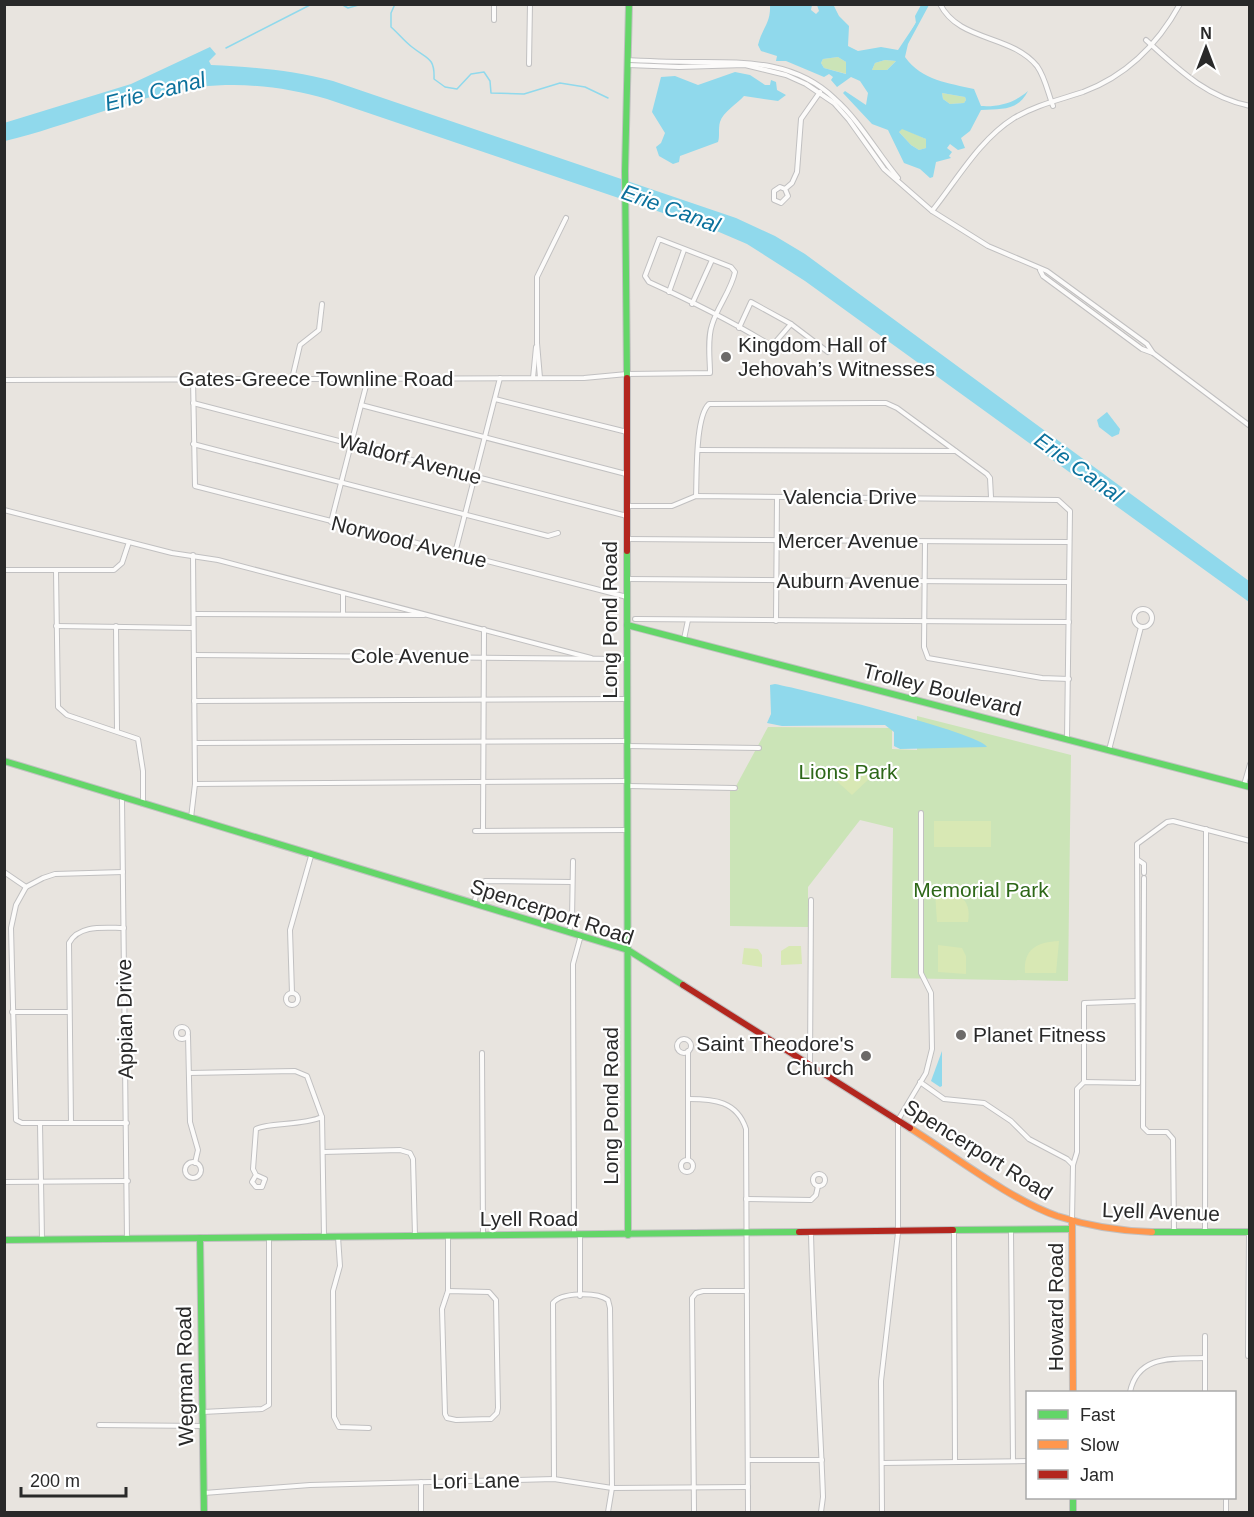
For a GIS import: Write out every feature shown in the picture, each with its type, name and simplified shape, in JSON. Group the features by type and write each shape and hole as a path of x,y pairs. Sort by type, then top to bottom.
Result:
{"main road":[{"name":"Long Pond Road","path":"628,1235 625,171 629,4"},
{"name":"Trolley Boulevard","path":"627,625 1247,786"},
{"name":"Spencerport Road","path":"4,761 191,820 627,950 1029,1203 1072,1221"},
{"name":"Lyell Avenue","path":"1072,1221 1121,1231 1249,1232"},
{"name":"Howard Road","path":"1072,1221 1073,1391"},
{"name":"Lyell Road","path":"4,1240 1011,1232 1072,1229"},
{"name":"Lyell Road","path":"1053,1231 1063,1233 1072,1240"},
{"name":"Wegman Road","path":"200,1238 204,1512"}],"street":[{"path":"494,4 494,20"},
{"path":"529,64 530,4"},
{"path":"940,4 957,24 1010,45 1024,54 1042,74 1052,104"},
{"path":"932,211 985,143 998,130 1031,109 1052,104 1108,80 1127,68 1152,45 1180,4"},
{"path":"1146,40 1205,89 1250,106"},
{"path":"628,63 746,62 789,72 821,91 849,120 885,169 932,211 988,246 1047,271 1147,344 1153,353 1250,426"},
{"path":"785,189 787,198 781,203 776,202 773,198 774,191 778,188 785,189 792,183 798,167 801,122 821,91"},
{"path":"540,378 537,343 537,277 566,218"},
{"path":"716,316 735,272 730,267 659,239 646,279 772,346 791,324"},
{"path":"669,292 684,250"},
{"path":"692,304 712,260"},
{"path":"739,328 751,302 791,324 828,352"},
{"path":"292,378 300,345 309,335 320,330 322,304"},
{"name":"Gates-Greece Townline Road","path":"4,380 540,378 627,374 710,374 711,327 716,316"},
{"path":"533,378 537,343"},
{"path":"332,522 368,378"},
{"path":"455,553 500,378"},
{"path":"193,379 193,444 548,536 558,533"},
{"path":"495,399 627,432"},
{"name":"Waldorf Avenue","path":"193,403 627,516"},
{"path":"696,496 698,450 704,409 709,404 886,403 897,408 990,478 991,497"},
{"path":"361,405 627,474"},
{"name":"Norwood Avenue","path":"193,444 193,484 627,597"},
{"path":"698,450 956,451"},
{"name":"Valencia Drive","path":"627,506 672,506 696,496 1053,498 1063,502 1070,512 1069,542"},
{"path":"776,621 777,497"},
{"path":"4,510 431,615 591,658"},
{"name":"Mercer Avenue","path":"626,539 1069,542"},
{"path":"4,570 114,570 122,563 129,542"},
{"path":"926,542 925,652 931,659 1042,678 1069,679"},
{"path":"1067,739 1069,542"},
{"path":"191,820 195,784 193,555"},
{"path":"56,571 58,707 67,715 117,730 138,739 143,771 143,805"},
{"name":"Auburn Avenue","path":"627,579 1069,582"},
{"path":"343,593 343,614"},
{"path":"1140,610 1146,610 1150,614 1151,621 1148,626 1141,627 1137,624 1135,616 1140,610"},
{"path":"194,614 431,615"},
{"path":"636,619 1069,622"},
{"path":"683,640 688,620"},
{"path":"56,626 193,628"},
{"path":"116,626 117,730"},
{"path":"1109,750 1141,627"},
{"path":"483,830 484,629"},
{"name":"Cole Avenue","path":"194,655 627,659"},
{"path":"194,701 627,699"},
{"path":"195,743 483,741 759,748"},
{"path":"1247,786 1250,764"},
{"path":"195,784 627,784 735,788"},
{"name":"Appian Drive","path":"122,798 127,1239"},
{"path":"882,1512 881,1381 898,1233 898,1120 928,1066 932,1042 931,993 921,973 921,813"},
{"path":"1138,1083 1137,844 1170,821 1250,841"},
{"path":"1205,1232 1206,829"},
{"path":"475,831 627,830"},
{"path":"292,993 290,930 311,856"},
{"path":"1138,860 1144,864 1143,1127 1148,1132 1167,1132 1173,1139 1174,1232"},
{"path":"569,932 572,919 573,861"},
{"path":"4,872 26,887"},
{"path":"123,872 55,874 26,887 16,905 11,928 12,1012 14,1118 18,1123 127,1122"},
{"path":"474,904 478,888 485,881 572,882"},
{"path":"810,1065 811,900"},
{"path":"70,1123 67,954 71,939 87,929 124,928"},
{"path":"580,1296 573,964 581,935"},
{"path":"1072,1221 1073,1165 1077,1152 1077,1089 1084,1082 1084,1003 1138,1001"},
{"path":"12,1012 68,1012"},
{"path":"188,1036 190,1122 198,1150 195,1163"},
{"path":"688,1051 688,1159"},
{"path":"482,1053 483,1236"},
{"path":"189,1073 300,1072 309,1079 322,1117 324,1237"},
{"path":"920,1082 944,1099 984,1103 1011,1121 1029,1139 1073,1165"},
{"path":"1084,1082 1144,1083"},
{"path":"688,1099 719,1100 741,1117 747,1136 748,1512"},
{"path":"256,1175 253,1169 256,1129 263,1126 306,1123 322,1117"},
{"path":"40,1124 42,1239"},
{"path":"323,1152 400,1150 410,1153 415,1236"},
{"path":"195,1163 199,1166 200,1173 194,1178 189,1178 185,1168 188,1164 195,1163"},
{"path":"4,1182 128,1181"},
{"path":"746,1199 811,1200 816,1195 818,1186"},
{"path":"954,1232 955,1462"},
{"path":"1011,1232 1013,1461"},
{"path":"1248,1356 1249,1232"},
{"path":"811,1233 822,1460 821,1512"},
{"path":"448,1236 448,1292 442,1309 445,1414 447,1418 456,1420 491,1419 497,1413 498,1408 496,1300 489,1292 448,1292"},
{"path":"338,1237 340,1266 333,1291 334,1417 339,1427 369,1428"},
{"path":"203,1412 262,1408 269,1405 269,1238"},
{"path":"694,1512 692,1298 703,1291 747,1291"},
{"path":"554,1479 553,1304 559,1297 602,1296 609,1303 612,1488 608,1512"},
{"path":"1204,1391 1205,1336"},
{"path":"1130,1391 1136,1374 1155,1361 1205,1358"},
{"path":"99,1425 203,1426"},
{"path":"748,1460 822,1460"},
{"path":"882,1463 1026,1461"},
{"name":"Lori Lane","path":"204,1493 303,1485 554,1479 612,1488 748,1487"},
{"path":"421,1482 421,1512"}],"green space":[{"path":"838,57 846,62 847,74 824,68 821,63 823,59"},
{"path":"885,60 896,61 887,70 872,70 875,63"},
{"path":"942,93 965,97 966,100 964,103 950,104 943,99"},
{"path":"902,128 926,139 926,148 919,150 911,145 899,132"},
{"path":"917,716 1071,755 1068,981 891,978 893,828 860,820 808,887 808,927 730,926 730,791 739,790 735,788 768,727 892,728 892,749 917,750"},
{"name":"Lions Park","path":"845,765 857,766 870,778 852,795 831,776"},
{"path":"934,821 991,821 991,847 934,847"},
{"path":"935,892 950,893 961,898 968,907 968,922 937,922"},
{"path":"1059,941 1056,973 1025,973 1026,958 1033,948 1044,943"},
{"path":"938,945 962,948 966,956 966,974 938,972"},
{"path":"789,946 801,946 802,964 781,965 781,951"},
{"path":"744,948 758,949 762,955 762,967 742,964"}],"water":[{"path":"833,4 839,16 849,26 848,46 858,51 881,47 898,50 916,23 915,16 921,5 929,5 908,44 905,57 912,65 936,80 974,89 981,106 1006,103 1028,91 1024,98 1014,106 981,110 970,131 961,138 965,148 958,150 950,144 947,148 952,152 949,156 951,158 936,162 933,177 930,178 920,169 904,163 888,130 872,124 843,93 845,91 866,105 868,93 860,81 851,77 837,87 831,80 833,77 829,74 824,77 786,61 776,61 777,56 761,51 758,45 768,21 770,5 812,5 811,10 816,14 819,11 817,5","holes":["838,57 846,62 846,74 824,68 821,63 823,59","885,60 896,61 887,70 872,70 875,63","942,93 965,97 966,100 964,103 950,104 943,99","902,129 926,139 926,148 919,150 899,132"]},
{"name":"Erie Canal","path":"210,47 216,54 209,61 211,65 303,74 333,81 736,218 775,236 805,254 1249,581 1249,602 805,281 747,244 719,232 327,99 296,91 232,85 176,91 5,141 4,123 131,84"},
{"path":"735,72 750,75 765,85 770,85 771,80 776,82 777,90 786,95 778,101 744,96 722,118 719,125 718,142 680,156 679,162 673,164 659,156 656,147 661,143 665,133 652,112 661,77 675,76 698,85"},
{"path":"1107,412 1120,429 1119,434 1112,437 1099,427 1097,420"},
{"path":"775,684 924,722 977,740 987,747 900,749 894,746 894,732 885,725 782,726 767,723 771,714 770,685"},
{"path":"942,1051 942,1086 940,1087 931,1081"}],"waterway":[{"path":"226,48 312,4"},
{"path":"341,4 348,8 362,4"},
{"path":"395,4 391,13 391,27 409,45 429,59 433,66 434,79 445,87 457,89 471,74 484,72 490,81 491,93 524,94 560,83 585,87 608,98"},
{"path":"905,44 917,22"}],"traffic: fast":[{"path":"627,378 625,171 629,4"},
{"path":"627,551 628,1235"},
{"path":"627,625 1250,787"},
{"path":"4,761 628,950 683,985"},
{"path":"953,1230 1072,1229"},
{"path":"4,1240 799,1232"},
{"path":"1152,1232 1250,1232"},
{"path":"200,1238 204,1512"},
{"path":"1073,1499 1073,1512"}],"traffic: slow":[{"path":"910,1128 1002,1188 1039,1209 1092,1225 1152,1232"},
{"path":"1072,1221 1073,1391"}],"traffic: jam":[{"path":"627,378 627,551"},
{"path":"683,985 910,1128"},
{"path":"799,1232 953,1230"}],"place":[{"name":"Kingdom Hall of Jehovah’s Witnesses","path":"726,357"},
{"name":"Planet Fitness","path":"961,1035"},
{"name":"Saint Theodore's Church","path":"866,1056"}],"park label":[{"name":"Memorial Park","path":"981,890"}]}
